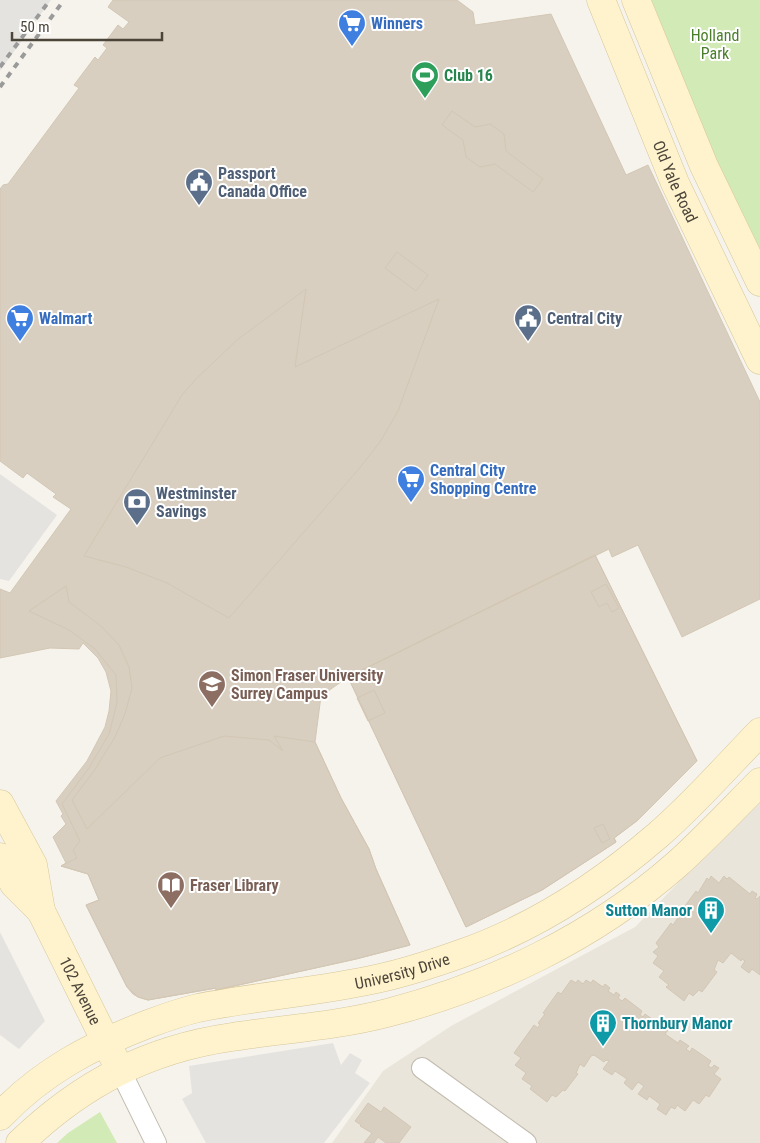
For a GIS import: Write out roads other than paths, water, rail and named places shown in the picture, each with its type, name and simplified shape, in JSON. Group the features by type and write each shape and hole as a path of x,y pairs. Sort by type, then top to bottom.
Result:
{"main road":[{"name":"Old Yale Road","path":"601,0 675,183 760,360"},
{"name":"Old Yale Road","path":"636,0 704,166 760,282"},
{"path":"647,117 681,110"},
{"name":"University Drive","path":"0,1116 46,1076 83,1052 172,1015 195,1008 378,979 462,954 493,940 554,909 615,870 660,834 760,732"},
{"path":"674,867 693,828 709,808 727,766"},
{"path":"20,1143 90,1086 120,1070 148,1059 206,1042 231,1037 365,1018 426,1002 473,986 506,972 571,938 623,907 674,867 760,782"},
{"name":"102 Avenue","path":"0,804 33,865 42,911 120,1070"},
{"name":"102 Avenue","path":"0,857 14,884 42,911"}],"street":[{"path":"422,1068 526,1143"},
{"path":"120,1070 156,1143"}],"railway":[{"path":"0,67 50,0"},
{"path":"0,87 64,0"}],"place":[{"name":"Winners","path":"352,47"},
{"name":"Club 16","path":"425,99"},
{"name":"Passport Canada Office","path":"199,206"},
{"name":"Walmart","path":"20,342"},
{"name":"Central City","path":"528,342"},
{"name":"Central City Shopping Centre","path":"411,503"},
{"name":"Westminster Savings","path":"137,526"},
{"name":"Simon Fraser University Surrey Campus","path":"212,708"},
{"name":"Fraser Library","path":"171,909"},
{"name":"Sutton Manor","path":"711,934"},
{"name":"Thornbury Manor","path":"603,1047"}],"park label":[{"name":"Holland Park","path":"715,44"}]}
